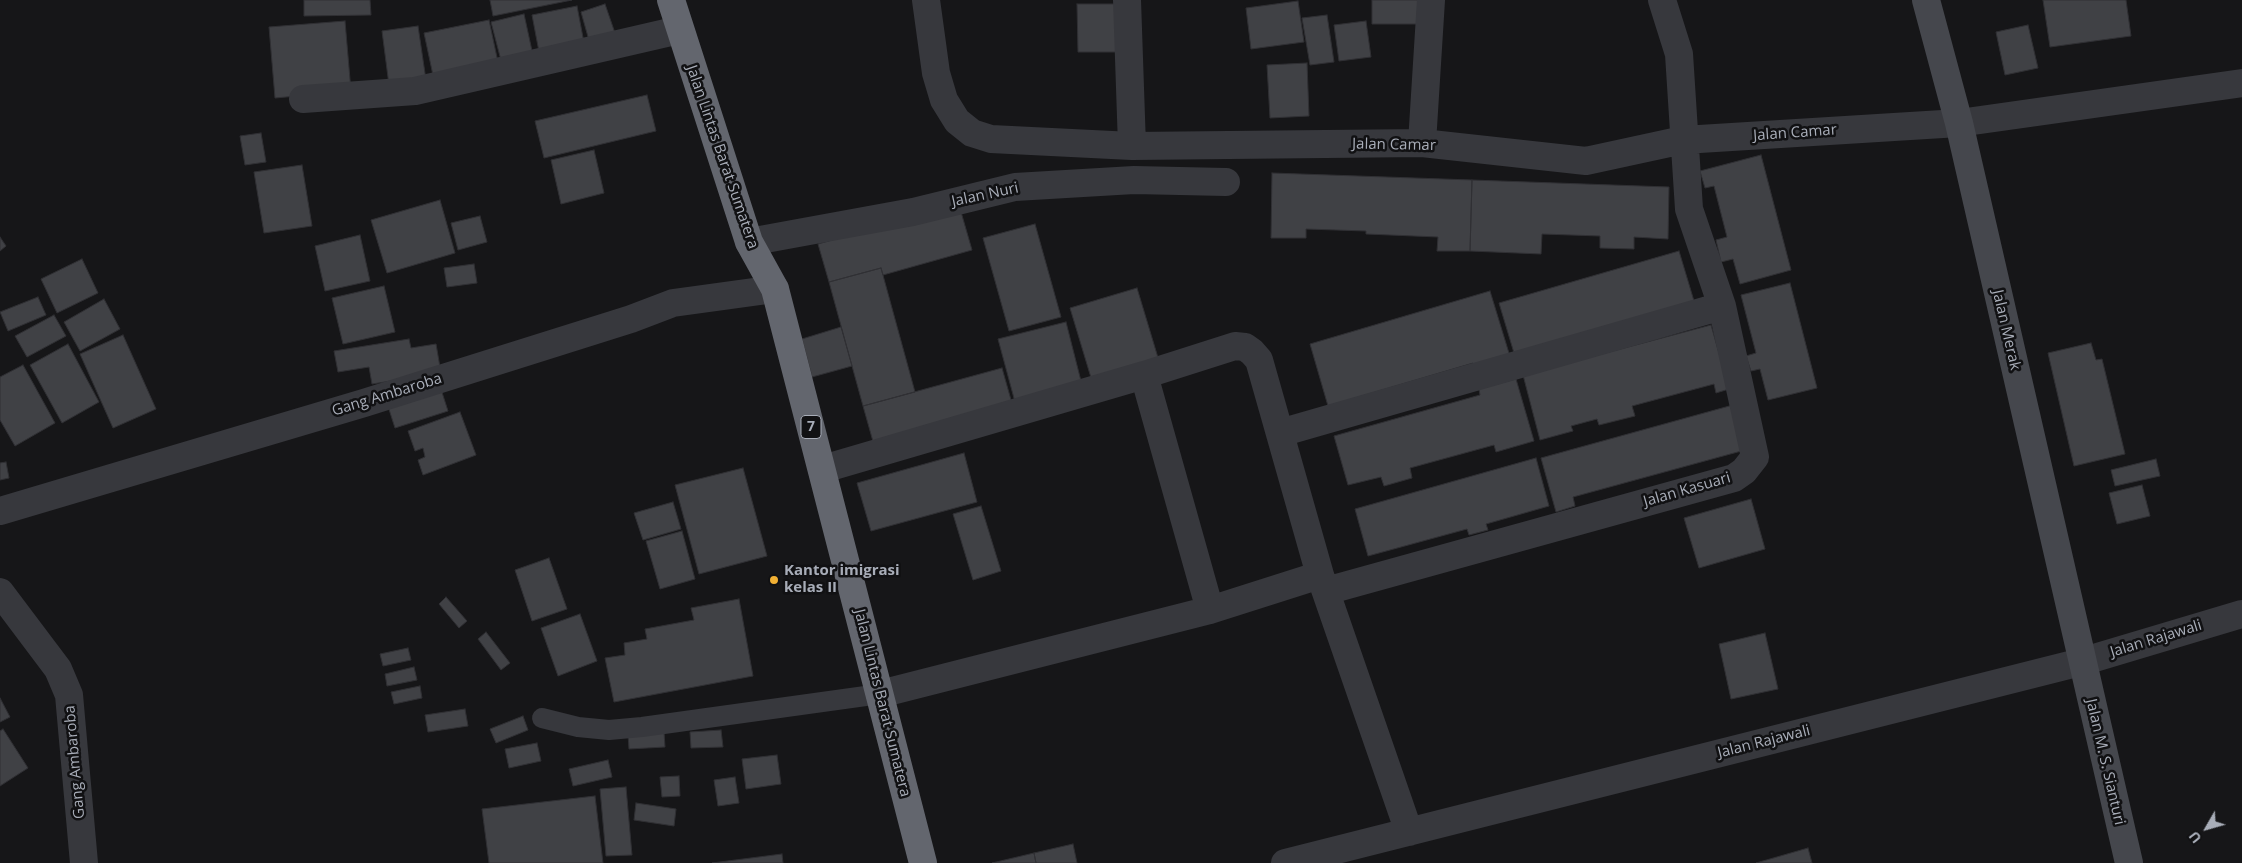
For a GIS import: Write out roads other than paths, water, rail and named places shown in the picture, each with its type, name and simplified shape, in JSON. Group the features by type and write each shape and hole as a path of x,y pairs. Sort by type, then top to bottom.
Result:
{"highway":[{"name":"Jalan Lintas Barat Sumatera","path":"671,0 679,30 749,242 775,289 923,863"}],"street":[{"name":"Jalan Camar","path":"926,0 936,73 944,100 957,121 972,133 991,140 1132,146 1422,143 1586,161 1683,140 1959,123 2242,82"},
{"path":"1126,0 1132,146"},
{"path":"1422,143 1431,0"},
{"name":"Jalan Kasuari","path":"880,694 1734,478 1744,471 1755,457 1754,447 1722,306 1689,209 1683,140 1679,54 1662,0"},
{"name":"Jalan Merak","path":"1926,0 1959,123 2081,662"},
{"path":"303,99 415,91 679,30"},
{"name":"Jalan Nuri","path":"749,242 913,212 1016,187 1134,180 1226,182"},
{"name":"Gang Ambaroba","path":"0,511 364,403 631,319 673,303 775,289"},
{"path":"1280,433 1722,306"},
{"path":"822,469 1144,375 1235,346 1245,347 1259,360 1323,583 1409,832"},
{"path":"1144,375 1210,610"},
{"name":"Gang Ambaroba","path":"0,592 58,669 69,695 84,863"},
{"name":"Jalan Rajawali","path":"1285,863 2081,662 2242,614"},
{"name":"Jalan M. S. Sianturi","path":"2081,662 2129,863"}],"lane":[{"path":"542,718 578,727 617,729 880,694"}],"place":[{"name":"Kantor imigrasi kelas II","path":"774,580"}]}
